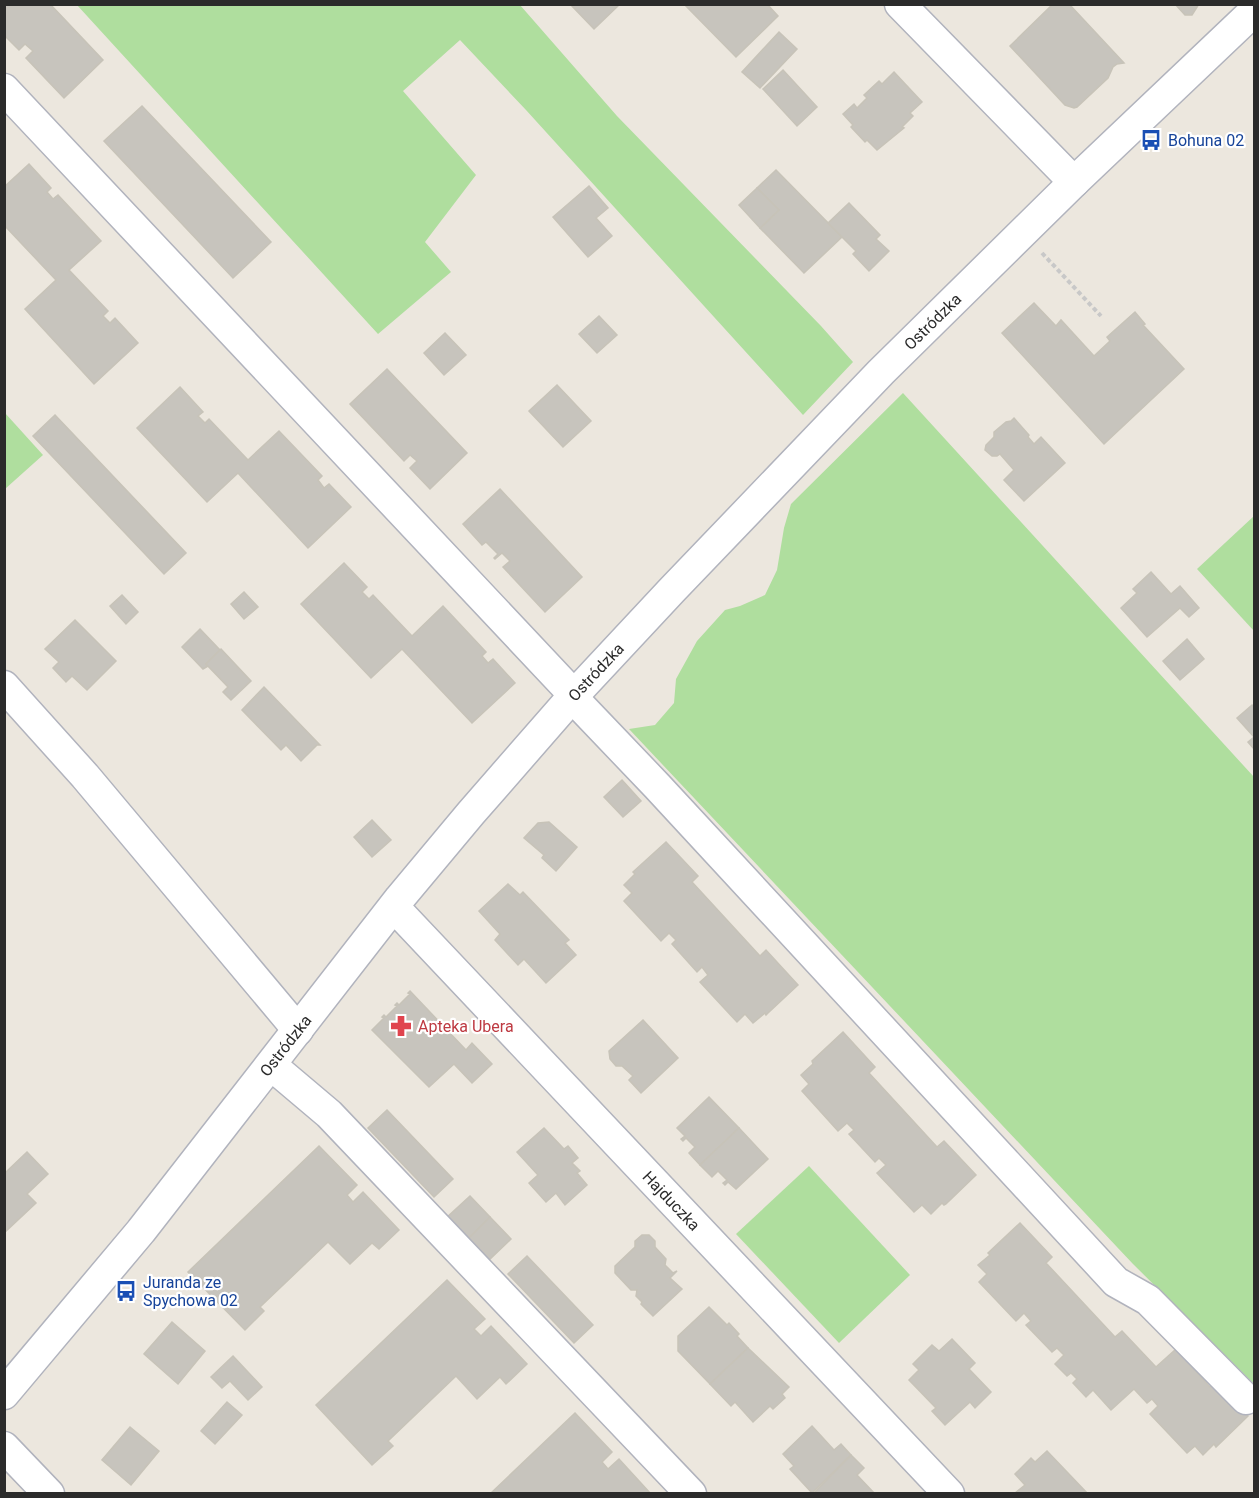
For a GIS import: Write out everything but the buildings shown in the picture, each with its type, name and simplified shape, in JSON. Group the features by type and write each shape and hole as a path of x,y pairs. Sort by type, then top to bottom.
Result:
{"street":[{"path":"900,4 1074,182"},
{"name":"Ostródzka","path":"4,1394 141,1232 394,907 471,813 573,696 881,372 1074,182 1254,11"},
{"path":"4,89 657,786 1116,1282 1148,1300 1246,1400"},
{"path":"4,686 85,777 298,1030"},
{"name":"Hajduczka","path":"394,907 949,1494"},
{"path":"272,1065 329,1114 691,1494"},
{"path":"4,1447 50,1494"}],"path":[{"path":"1038,248 1101,316"}],"green space":[{"path":"77,5 520,5 617,116 821,326 853,362 803,415 460,40 403,91 476,175 425,242 451,272 378,334"},
{"path":"903,393 1254,777 1254,1384 1133,1264 629,729 655,725 674,703 676,679 697,641 725,610 765,595 777,570 784,528 791,504"},
{"path":"5,413 43,455 4,489"},
{"path":"1254,516 1254,631 1197,569"},
{"path":"809,1166 910,1275 839,1343 736,1234"}],"place":[{"name":"Bohuna 02","path":"1151,140"},
{"name":"Apteka Ubera","path":"401,1026"},
{"name":"Juranda ze Spychowa 02","path":"126,1291"}]}
